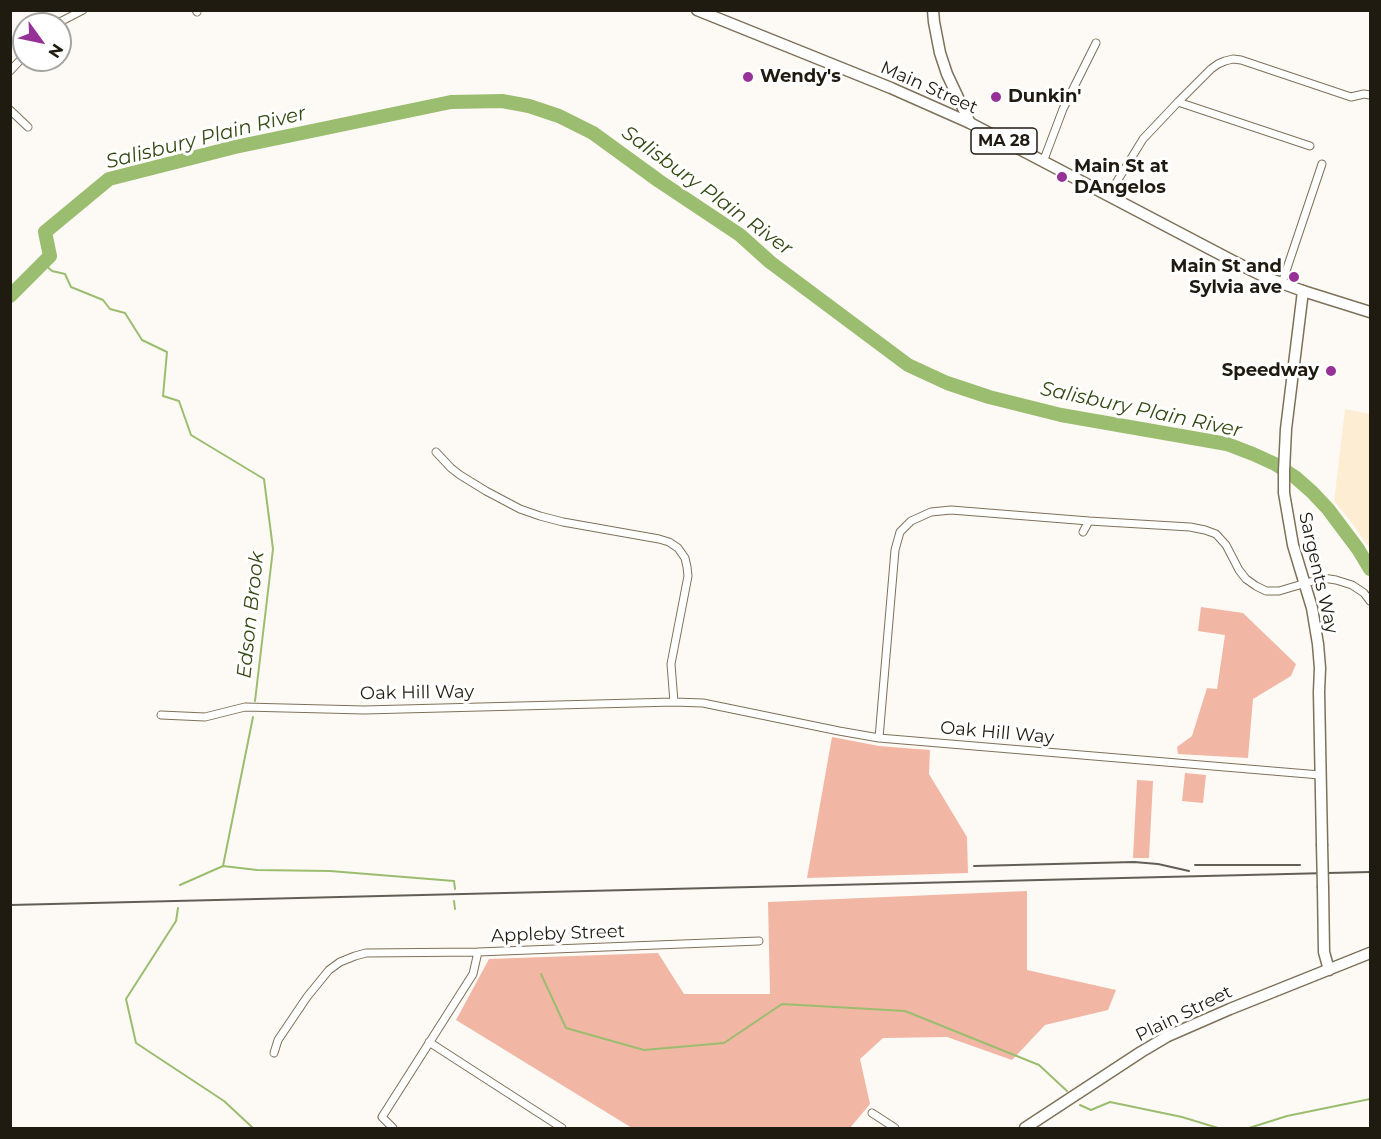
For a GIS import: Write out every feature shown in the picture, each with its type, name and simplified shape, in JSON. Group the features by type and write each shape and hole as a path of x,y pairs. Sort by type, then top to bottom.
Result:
{"main road":[{"name":"Main Street","path":"697,10 970,123 1233,261 1282,283 1371,312"},
{"path":"933,10 940,53 955,93 970,123"},
{"path":"950,114 956,103 955,93"},
{"name":"Sargents Way","path":"1303,291 1284,451 1284,493 1293,545 1312,608 1320,668 1324,952 1329,970"},
{"name":"Plain Street","path":"1025,1128 1165,1038 1213,1016 1371,953"}],"street":[{"path":"1043,162 1064,109 1096,43"},
{"path":"1108,196 1143,139 1218,63 1233,59 1241,60 1351,97 1371,95"},
{"path":"1178,102 1310,146"},
{"path":"10,110 28,127"},
{"path":"1282,283 1322,164"},
{"path":"436,452 460,475 494,496 530,513 563,522 659,538 678,548 685,558 688,576 671,664 674,702"},
{"path":"879,738 895,550 900,532 911,521 931,512 951,510 1190,527 1205,530 1216,534 1226,544 1246,579 1266,591 1279,591 1323,578 1336,580 1359,590 1371,601"},
{"path":"1083,532 1089,520"},
{"name":"Oak Hill Way","path":"161,715 205,717 245,707 364,710 704,703 879,738 1320,775"},
{"name":"Appleby Street","path":"393,1128 382,1117 473,974 478,952 759,941"},
{"path":"274,1053 278,1040 307,997 329,970 340,962 366,953 478,952"},
{"path":"429,1042 562,1128"},
{"path":"872,1113 895,1128"}],"shaded area":[{"path":"1345,409 1370,414 1370,549 1334,501"},
{"path":"1201,607 1243,613 1296,664 1291,676 1253,699 1248,758 1178,754 1177,747 1192,736 1207,688 1217,689 1225,635 1198,631"},
{"path":"832,737 879,746 930,750 929,774 967,837 968,873 807,878"},
{"path":"1185,773 1206,775 1203,803 1182,801"},
{"path":"1137,780 1153,781 1149,858 1133,858"},
{"path":"1027,891 1027,970 1116,990 1108,1010 1045,1025 1012,1060 947,1037 883,1038 860,1059 870,1104 850,1128 632,1128 456,1020 489,959 658,953 684,994 770,994 768,902"}],"waterway":[{"name":"Salisbury Plain River","path":"10,296 50,256 45,232 109,179 235,147 451,102 502,101 529,106 559,116 593,133 659,181 740,235 770,262 908,365 947,383 989,397 1061,415 1227,444 1275,464 1295,477 1328,509 1370,569"},
{"name":"Edson Brook","path":"43,263 52,271 65,274 71,287 103,300 110,309 125,313 142,340 167,352 163,396 179,401 191,435 264,479 273,549 255,701"},
{"name":"Edson Brook","path":"180,885 223,866 253,717"},
{"path":"223,866 257,870 330,871 454,881 455,889"},
{"path":"454,901 455,909"},
{"name":"Edson Brook","path":"178,908 176,921 126,999 136,1043 224,1101 253,1128"},
{"path":"541,974 566,1028 644,1050 724,1043 782,1004 905,1011 1039,1065 1067,1091"},
{"path":"1249,1128 1287,1116 1370,1099"},
{"path":"1080,1105 1091,1110 1110,1102 1182,1117 1218,1128"}],"railway":[{"path":"974,866 1134,862 1158,864 1189,871"},
{"path":"1195,865 1300,865"},
{"path":"10,905 1370,872"}],"place":[{"name":"Wendy's","path":"748,77"},
{"name":"Dunkin'","path":"996,97"},
{"name":"Main St at DAngelos","path":"1062,177"},
{"name":"Main St and Sylvia ave","path":"1294,277"},
{"name":"Speedway","path":"1331,371"}]}
